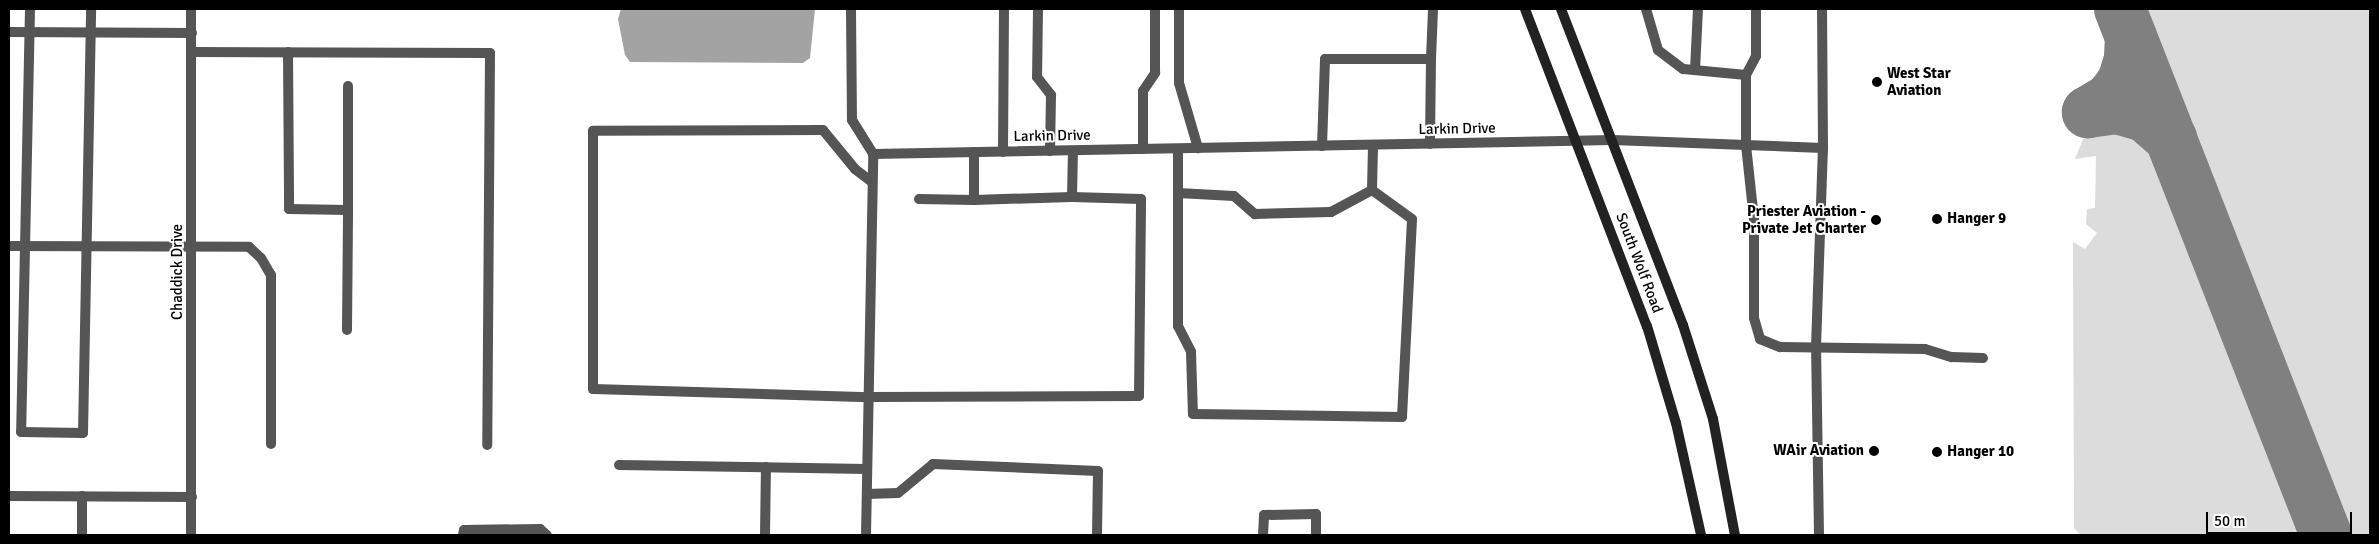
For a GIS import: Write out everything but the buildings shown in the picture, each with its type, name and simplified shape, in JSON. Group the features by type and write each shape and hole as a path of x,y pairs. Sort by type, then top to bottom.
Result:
{"main road":[{"name":"South Wolf Road","path":"1525,9 1648,326 1676,423 1701,535"},
{"name":"South Wolf Road","path":"1561,9 1683,325 1710,410 1735,535"}],"street":[{"path":"30,9 21,432 83,433 89,246 91,9"},
{"name":"Chaddick Drive","path":"191,535 192,9"},
{"path":"851,9 852,120 873,154 866,535"},
{"path":"1003,152 1004,9"},
{"path":"1038,9 1037,77 1051,96 1050,151"},
{"path":"1142,149 1142,91 1155,73 1155,9"},
{"path":"1179,9 1179,83 1198,148"},
{"path":"1430,144 1433,9"},
{"path":"1646,9 1658,50 1683,69 1746,75"},
{"path":"1695,70 1698,9"},
{"path":"1756,9 1756,56 1746,75 1746,145 1754,220 1754,318 1760,339 1780,348 1925,349 1952,357 1983,358"},
{"path":"1819,535 1816,348 1823,148 1822,9"},
{"path":"9,32 192,33"},
{"path":"192,52 490,53 487,445"},
{"path":"288,52 289,210 348,210"},
{"path":"1322,146 1325,58 1431,59"},
{"path":"347,330 348,86"},
{"path":"872,182 855,169 823,130 594,131 593,389 869,397 1139,396 1141,199 1072,196 974,200 919,199"},
{"name":"Larkin Drive","path":"873,154 1613,140 1823,148"},
{"path":"1372,190 1373,145"},
{"path":"1178,149 1178,326 1191,352 1193,414 1402,417 1412,218 1372,190"},
{"path":"1072,196 1073,150"},
{"path":"974,152 974,200"},
{"path":"1178,193 1234,196 1255,214 1331,212 1372,190"},
{"path":"9,246 192,245 249,247 262,258 271,275 271,444"},
{"path":"867,494 898,493 933,464 1098,470 1097,535"},
{"path":"619,465 867,469"},
{"path":"765,535 766,467"},
{"path":"9,496 192,497"},
{"path":"82,496 82,535"},
{"path":"1263,535 1264,514 1316,514 1316,535"},
{"path":"463,535 464,530 540,529 548,535"}],"shaded area":[{"path":"621,9 815,9 810,58 803,63 630,62 625,55 618,19"},
{"path":"2142,9 2370,9 2370,535 2348,535"},
{"path":"2095,129 2120,130 2132,135 2152,155 2301,535 2080,535 2074,528 2073,242 2085,249 2097,233 2086,224 2087,209 2095,208 2096,156 2075,159 2083,139"}],"taxiway":[{"path":"2120,9 2326,535"},
{"path":"2131,37 2130,59 2123,82 2110,99 2088,112 2117,108 2145,116 2171,139"}],"place":[{"name":"West Star Aviation","path":"1877,82"},
{"name":"Hanger 9","path":"1937,219"},
{"name":"Priester Aviation - Private Jet Charter","path":"1876,220"},
{"name":"WAir Aviation","path":"1874,451"},
{"name":"Hanger 10","path":"1937,452"}]}
